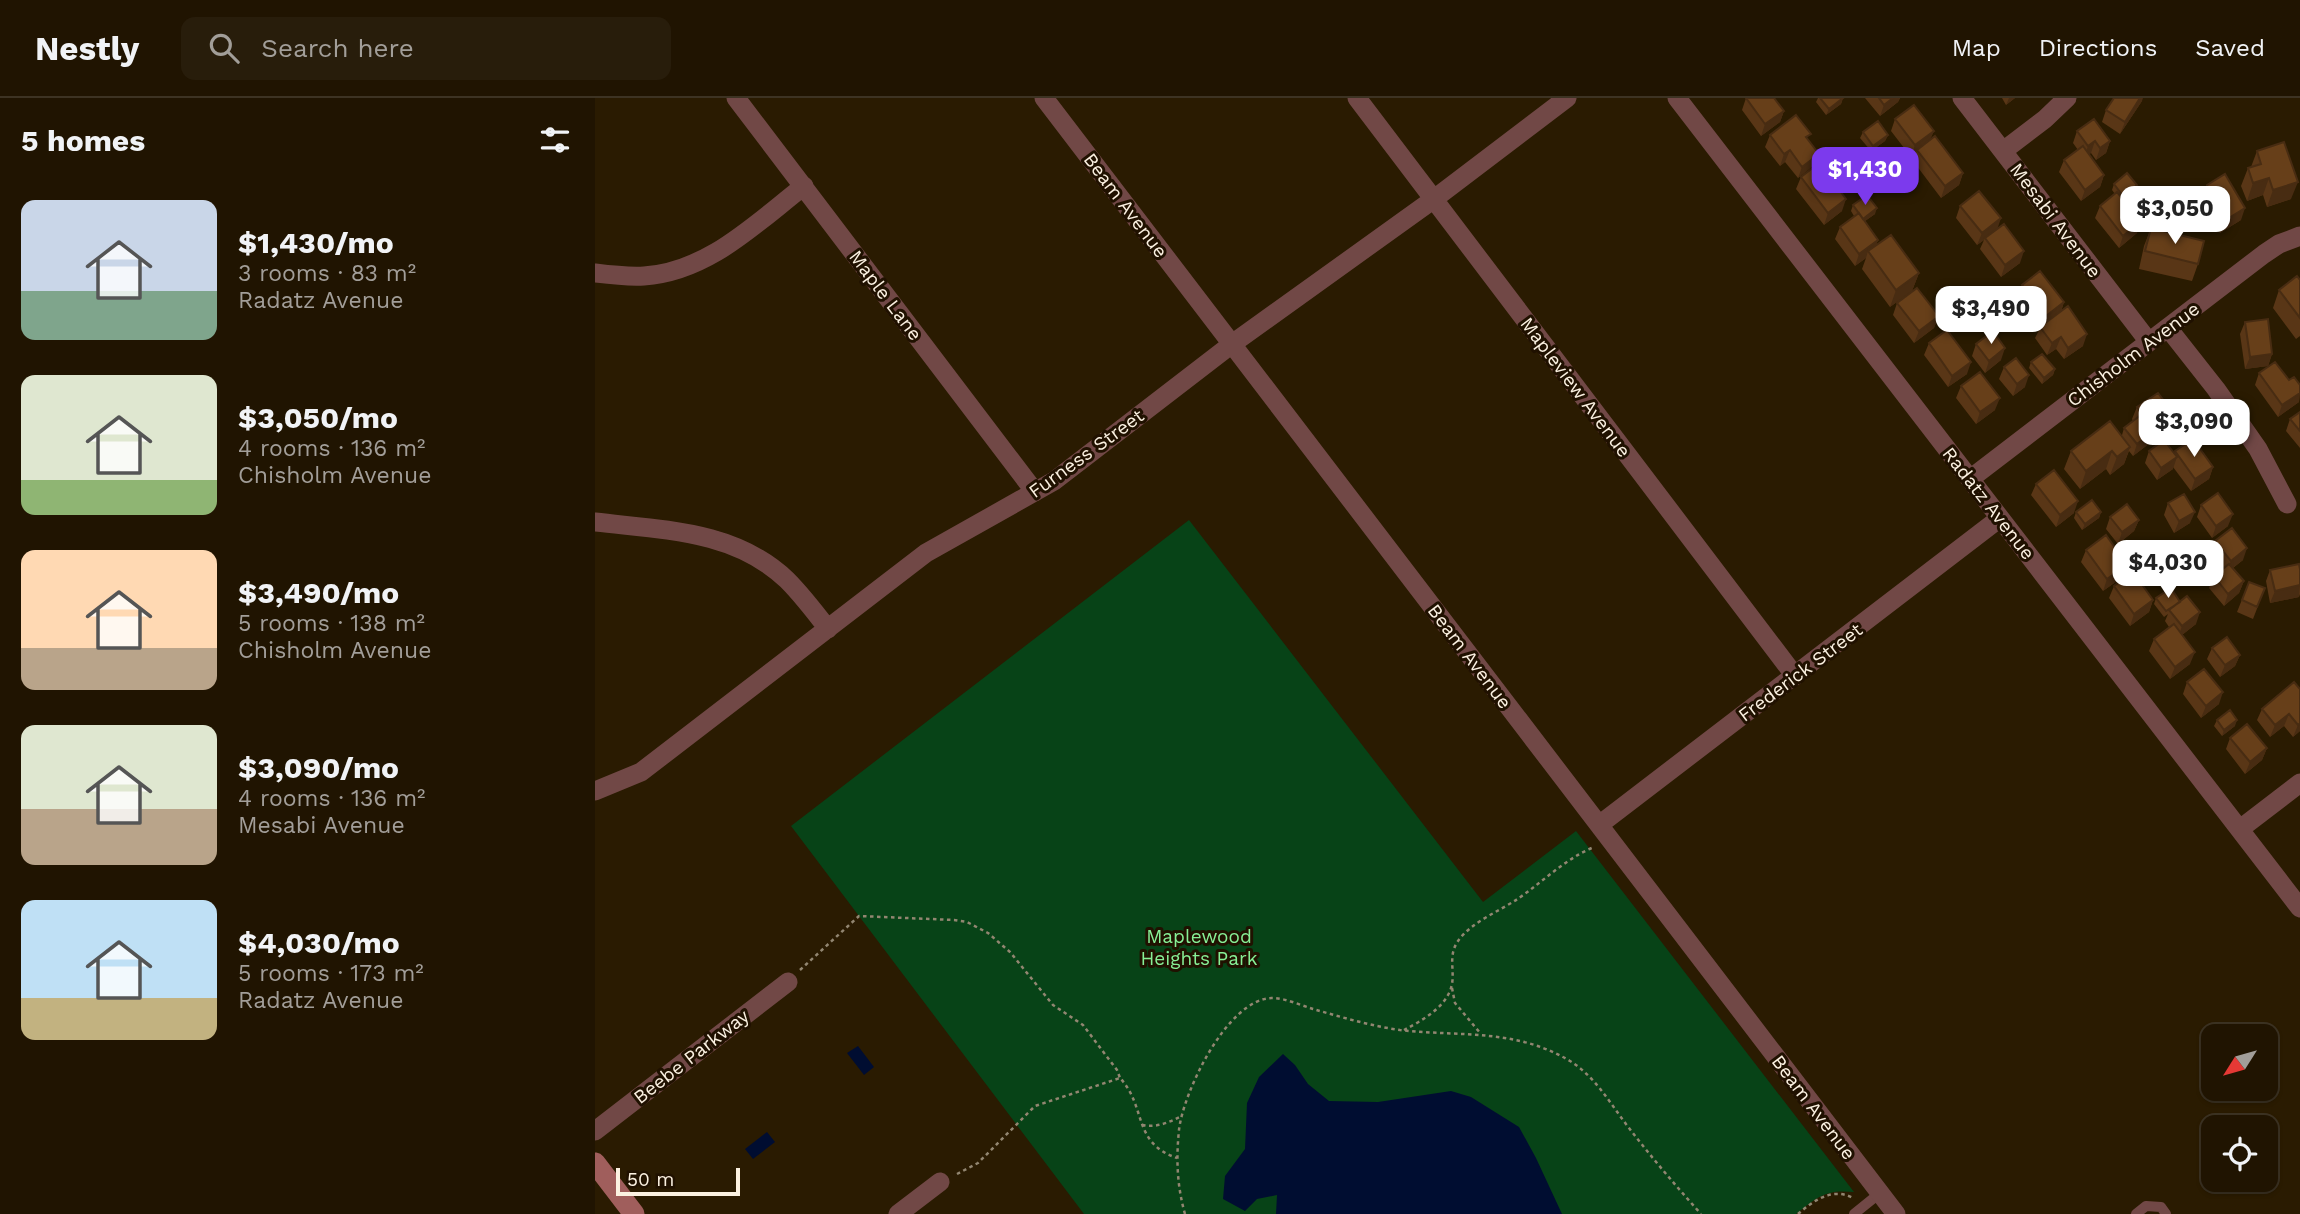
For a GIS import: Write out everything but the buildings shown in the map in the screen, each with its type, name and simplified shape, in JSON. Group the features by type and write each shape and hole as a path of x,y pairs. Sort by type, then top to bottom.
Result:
{"street":[{"name":"Maple Lane","path":"736,98 1035,492"},
{"name":"Beam Avenue","path":"1044,98 1896,1214"},
{"name":"Mapleview Avenue","path":"1357,98 1795,676"},
{"name":"Furness Street","path":"595,791 641,772 926,553 1054,481 1232,344 1434,199 1567,98"},
{"name":"Radatz Avenue","path":"1677,98 2300,908"},
{"name":"Mesabi Avenue","path":"1962,98 2149,342"},
{"path":"2003,151 2045,119 2067,98"},
{"path":"595,273 644,276 691,265 727,245 804,186"},
{"name":"Chisholm Avenue","path":"1971,480 2264,254 2279,244 2300,236"},
{"path":"2168,328 2216,389 2258,449 2287,503"},
{"name":"Frederick Street","path":"1605,832 1795,676 2000,518"},
{"path":"595,522 695,534 740,548 785,578 828,629"},
{"path":"2240,829 2300,783"},
{"name":"Beebe Parkway","path":"595,1131 788,982"},
{"path":"595,1163 634,1214"},
{"path":"898,1214 940,1182"}],"lane":[{"path":"1858,1211 1880,1194"},
{"path":"2136,1214 2146,1206 2161,1207 2166,1214"}],"path":[{"path":"1481,1034 1455,1003 1451,987 1452,950 1460,937 1473,926 1521,896 1605,832"},
{"path":"788,982 859,916 967,922 988,933 1010,952 1053,1005 1083,1025 1128,1086 1145,1135 1157,1148 1177,1158"},
{"path":"1403,1030 1442,1003 1451,987"},
{"path":"1185,1214 1179,1192 1179,1127 1210,1047 1224,1029 1257,1003 1271,998 1403,1030 1481,1034 1518,1040 1562,1057 1586,1073 1701,1214"},
{"path":"940,1182 978,1163 1035,1106 1120,1078"},
{"path":"1142,1125 1164,1124 1183,1115"},
{"path":"1798,1214 1823,1196 1840,1192 1852,1196 1858,1211"}],"green space":[{"name":"Maplewood Heights Park","path":"1189,520 1483,902 1576,831 1854,1192 1829,1193 1796,1214 1084,1214 791,826"}],"water":[{"path":"858,1046 874,1067 864,1075 847,1053"},
{"path":"1283,1054 1295,1065 1308,1084 1329,1101 1378,1102 1451,1091 1471,1097 1519,1127 1562,1214 1276,1214 1277,1195 1257,1199 1245,1211 1223,1199 1225,1176 1245,1149 1247,1103 1259,1077"},
{"path":"767,1132 775,1142 753,1159 745,1149"}]}
